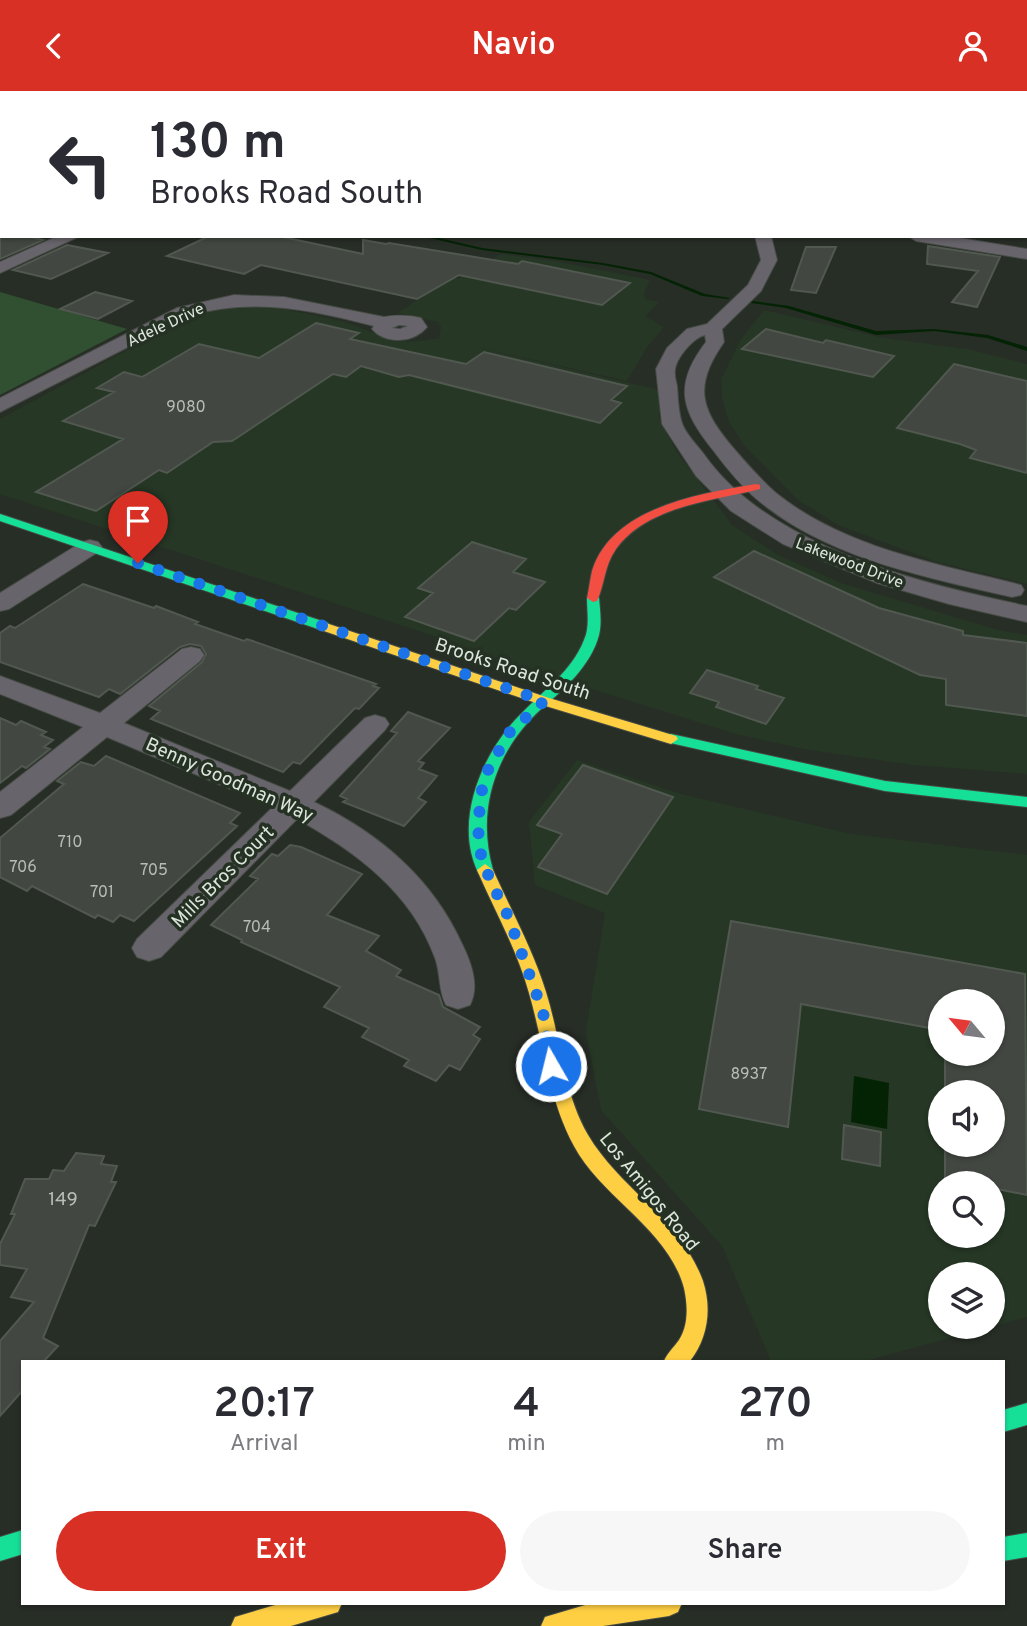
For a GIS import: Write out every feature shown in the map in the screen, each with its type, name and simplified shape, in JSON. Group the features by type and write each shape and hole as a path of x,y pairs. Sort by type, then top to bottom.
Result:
{"main road":[{"name":"Los Amigos Road","path":"676,1360 695,1333 700,1308 694,1284 678,1253 590,1156 566,1111 551,1066 543,1012 508,916 490,880 478,846 480,797 488,770 509,733 544,701 573,669 592,640 595,581 604,559 619,538 642,517 699,497 756,487"},
{"name":"Brooks Road South","path":"0,517 544,701 664,738 885,786 1027,802"},
{"path":"1005,1420 1027,1414"},
{"path":"0,1549 21,1543"},
{"path":"1005,1549 1027,1545"},
{"path":"244,1626 322,1605"},
{"path":"554,1626 656,1605"}],"street":[{"path":"0,268 68,238"},
{"name":"Lakewood Drive","path":"764,238 769,260 755,287 713,328 692,333 674,352 665,369 672,424 704,471 739,506 791,539 886,578 958,599 1027,614"},
{"path":"928,238 1027,254"},
{"name":"Adele Drive","path":"0,407 183,312 204,304 255,299 283,300 385,323"},
{"name":"Lakewood Drive","path":"713,328 715,342 701,358 691,385 693,401 708,433 756,487 778,505 829,534 918,565 1027,593"},
{"path":"0,604 90,547"},
{"path":"0,808 191,655"},
{"name":"Benny Goodman Way","path":"0,684 104,724 295,804 369,847 400,876 430,914 452,959 458,995"},
{"name":"Mills Bros Court","path":"149,948 375,724"}],"shaded area":[{"path":"501,254 555,261 650,280 644,293 645,299 659,302 645,316 664,327 647,347 627,381 459,343 660,390 659,418 676,451 732,525 778,555 841,583 998,630 1027,635 1027,774 913,765 804,749 736,734 506,662 453,642 0,494 0,419 188,317 226,307 266,305 345,322 387,338 407,342 439,338 441,327 438,322 397,313 452,278 457,279"},
{"path":"0,292 127,329 0,395"},
{"path":"764,310 883,338 967,349 1027,364 1027,584 934,561 838,525 798,500 744,445 729,422 722,397 721,379 741,339"},
{"path":"577,760 681,794 851,834 1027,855 1027,1317 1005,1323 1005,1262 928,1262 928,1339 946,1339 869,1360 771,1360 722,1246 601,1110 586,1031 605,913 535,885 529,822"},
{"path":"854,1076 889,1083 887,1129 851,1122"}],"building":[{"path":"0,238 43,240 0,259"},
{"path":"205,238 287,238 363,254 363,240 518,264 522,261 630,283 602,305 459,275 417,299 261,265 244,274 167,256"},
{"path":"67,245 108,253 51,279 13,270"},
{"path":"928,246 1000,257 977,307 952,302 978,271 927,264"},
{"path":"806,247 836,247 816,293 791,290"},
{"path":"95,292 132,301 98,319 60,309"},
{"path":"316,323 359,333 350,339 466,364 484,352 627,386 611,400 621,403 600,423 409,375 399,377 361,366 346,377 333,374 232,441 213,442 167,473 159,470 96,511 36,492 123,439 63,421 114,392 97,388 124,372 142,377 199,344 259,358"},
{"path":"766,329 894,356 873,377 742,349"},
{"path":"954,364 1027,381 1027,473 970,458 976,450 960,444 897,428"},
{"path":"472,542 526,559 513,572 545,582 516,610 509,608 474,641 405,617 433,593 418,588"},
{"path":"754,551 879,608 963,631 963,635 1027,643 1027,716 946,705 946,679 920,675 714,577"},
{"path":"83,584 154,608 156,606 198,622 195,624 244,641 247,639 376,684 373,686 379,688 359,709 355,708 300,764 293,762 283,772 151,719 160,711 149,706 202,662 206,654 201,646 190,644 180,647 120,694 109,689 99,697 0,662 0,633 10,626 15,628"},
{"path":"707,670 758,686 756,689 784,698 766,724 716,707 719,702 690,693"},
{"path":"408,712 450,728 418,761 424,763 419,769 437,776 418,798 426,802 404,826 343,802 347,799 340,796 397,733 391,731"},
{"path":"0,718 16,725 21,721 46,732 41,735 53,740 44,747 50,749 26,768 22,766 0,783"},
{"path":"106,756 240,813 230,823 237,826 134,921 120,915 113,922 98,915 95,918 32,886 27,891 0,877 0,838 64,784 57,781 81,762 94,766"},
{"path":"583,765 673,797 607,894 538,867 562,834 537,825"},
{"path":"290,845 301,847 362,874 327,915 379,936 366,951 401,970 396,976 439,995 443,1007 480,1027 473,1035 480,1039 460,1070 449,1065 436,1081 404,1066 409,1060 362,1037 369,1028 324,1007 340,987 241,942 242,940 211,925 258,879 250,876 272,854 278,856"},
{"path":"731,921 1025,974 1027,1195 1005,1191 1005,1171 945,1171 945,1157 1005,1157 1005,1080 945,1080 945,1066 1005,1066 1005,989 928,989 928,1028 801,1004 788,1127 699,1109"},
{"path":"844,1125 881,1132 880,1166 842,1159"},
{"path":"76,1153 104,1156 101,1164 117,1166 111,1182 116,1182 95,1226 89,1225 43,1338 58,1346 45,1360 21,1360 21,1392 0,1416 0,1341 34,1302 11,1297 27,1269 0,1265 0,1244 15,1214 11,1214 25,1179 49,1179 53,1170 64,1171"}],"waterway":[{"path":"432,238 482,249 603,264 651,273 704,295 728,298"},
{"path":"753,302 787,307 876,333 934,330 988,337 1027,349"}],"traffic: fast":[{"path":"0,517 323,626"},
{"path":"485,870 477,830 483,789 490,769 500,750 525,717 562,682 586,652 593,630 593,598"},
{"path":"671,739 885,786 1027,802"},
{"path":"1005,1420 1027,1414"},
{"path":"0,1549 21,1543"},
{"path":"1005,1549 1027,1545"}],"traffic: slow":[{"path":"323,626 544,701 671,739"},
{"path":"485,870 533,977 565,1105 581,1141 607,1176 669,1241 691,1278 697,1300 697,1323 690,1344 676,1360"},
{"path":"244,1626 322,1605"},
{"path":"554,1626 598,1614 656,1605"}],"traffic: jam":[{"path":"593,598 599,570 611,547 629,529 652,515 677,505 756,487"}],"route":[{"path":"138,563 544,701 509,733 488,770 480,797 478,846 490,880 508,916 543,1012 551,1066"}]}
